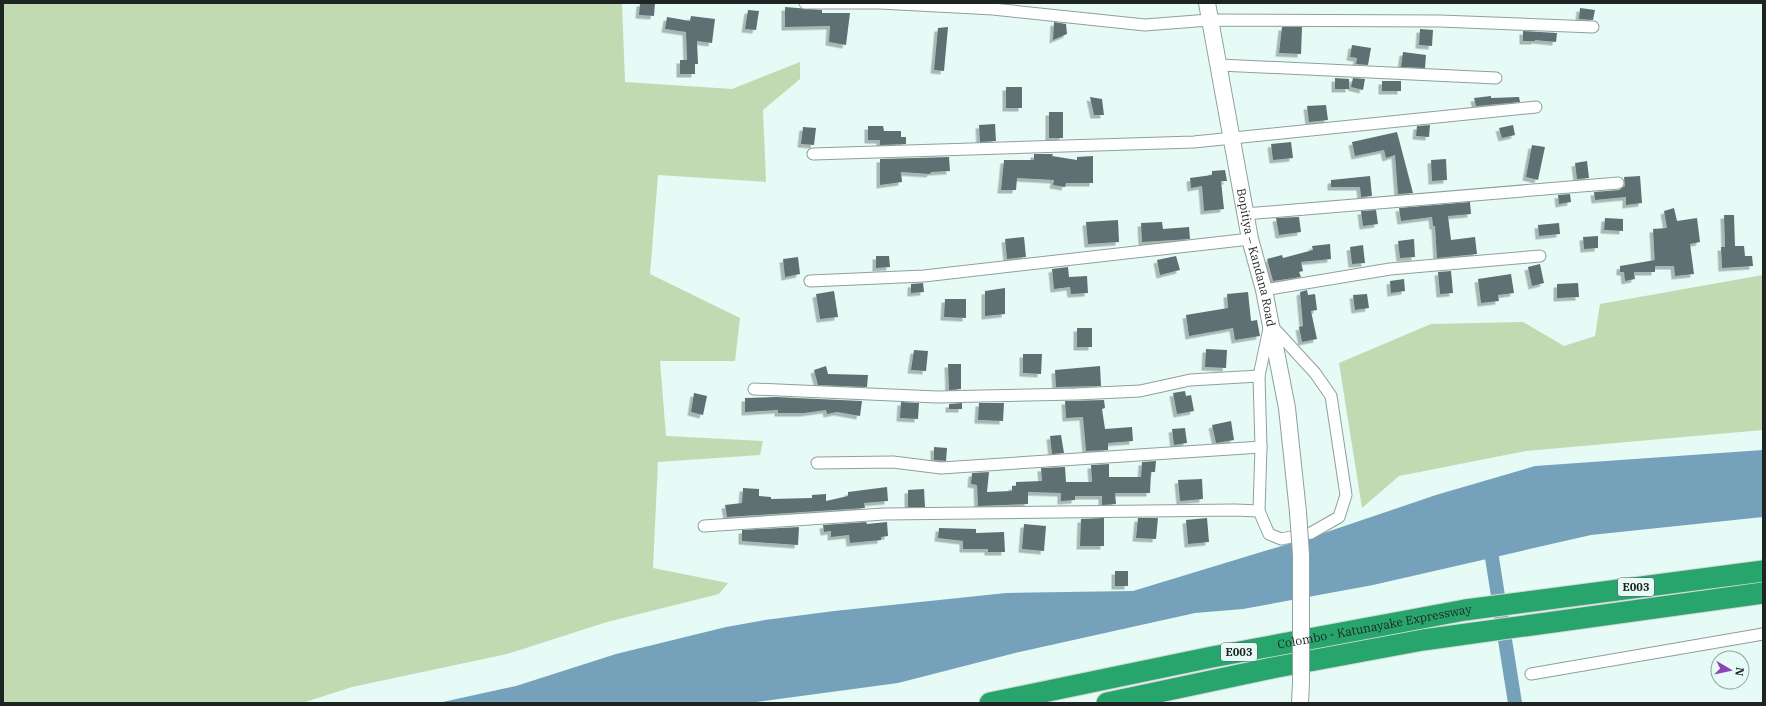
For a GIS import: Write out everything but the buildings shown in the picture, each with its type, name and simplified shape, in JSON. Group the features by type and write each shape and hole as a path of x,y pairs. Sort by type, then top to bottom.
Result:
{"highway":[{"name":"Colombo - Katunayake Expressway","path":"990,703 1212,657 1347,631 1489,607 1763,571"},
{"name":"Colombo - Katunayake Expressway","path":"1107,703 1272,668 1423,640 1763,593"}],"street":[{"path":"805,3 880,3 993,9 1146,25 1209,20 1440,21 1593,27"},
{"name":"Bopitiya – Kandana Road","path":"1207,3 1209,20 1220,65 1245,214 1250,239 1264,290 1287,408 1301,555 1300,703"},
{"path":"1220,65 1496,78"},
{"path":"813,154 1194,142 1231,137 1536,107"},
{"path":"1245,214 1618,183"},
{"path":"810,281 924,276 1250,239"},
{"path":"1264,290 1390,268 1540,256"},
{"path":"1270,324 1315,373 1331,396 1346,494 1340,517 1312,533 1281,539 1269,534 1259,511 1261,447 1259,376 1270,324"},
{"path":"754,389 937,397 1076,394 1140,391 1190,380 1259,376"},
{"path":"817,463 894,462 941,468 1261,447"},
{"path":"704,526 884,514 1259,511"},
{"path":"1532,674 1763,634"}],"green space":[{"path":"3,3 622,3 625,82 732,89 800,62 800,79 763,110 766,182 658,175 650,274 740,318 735,361 660,361 666,436 763,441 760,455 658,462 653,568 728,583 719,594 607,622 507,654 352,687 302,703 3,703"},
{"path":"1763,275 1763,430 1526,451 1399,476 1362,508 1339,363 1431,324 1523,322 1564,346 1595,336 1600,304"}],"water":[{"path":"1763,450 1763,517 1591,535 1373,585 1243,609 1195,613 1015,653 898,683 749,703 438,703 516,686 616,654 726,627 765,620 834,611 1006,593 1133,591 1321,534 1436,495 1535,466"}],"waterway":[{"path":"1489,539 1515,703"}]}
